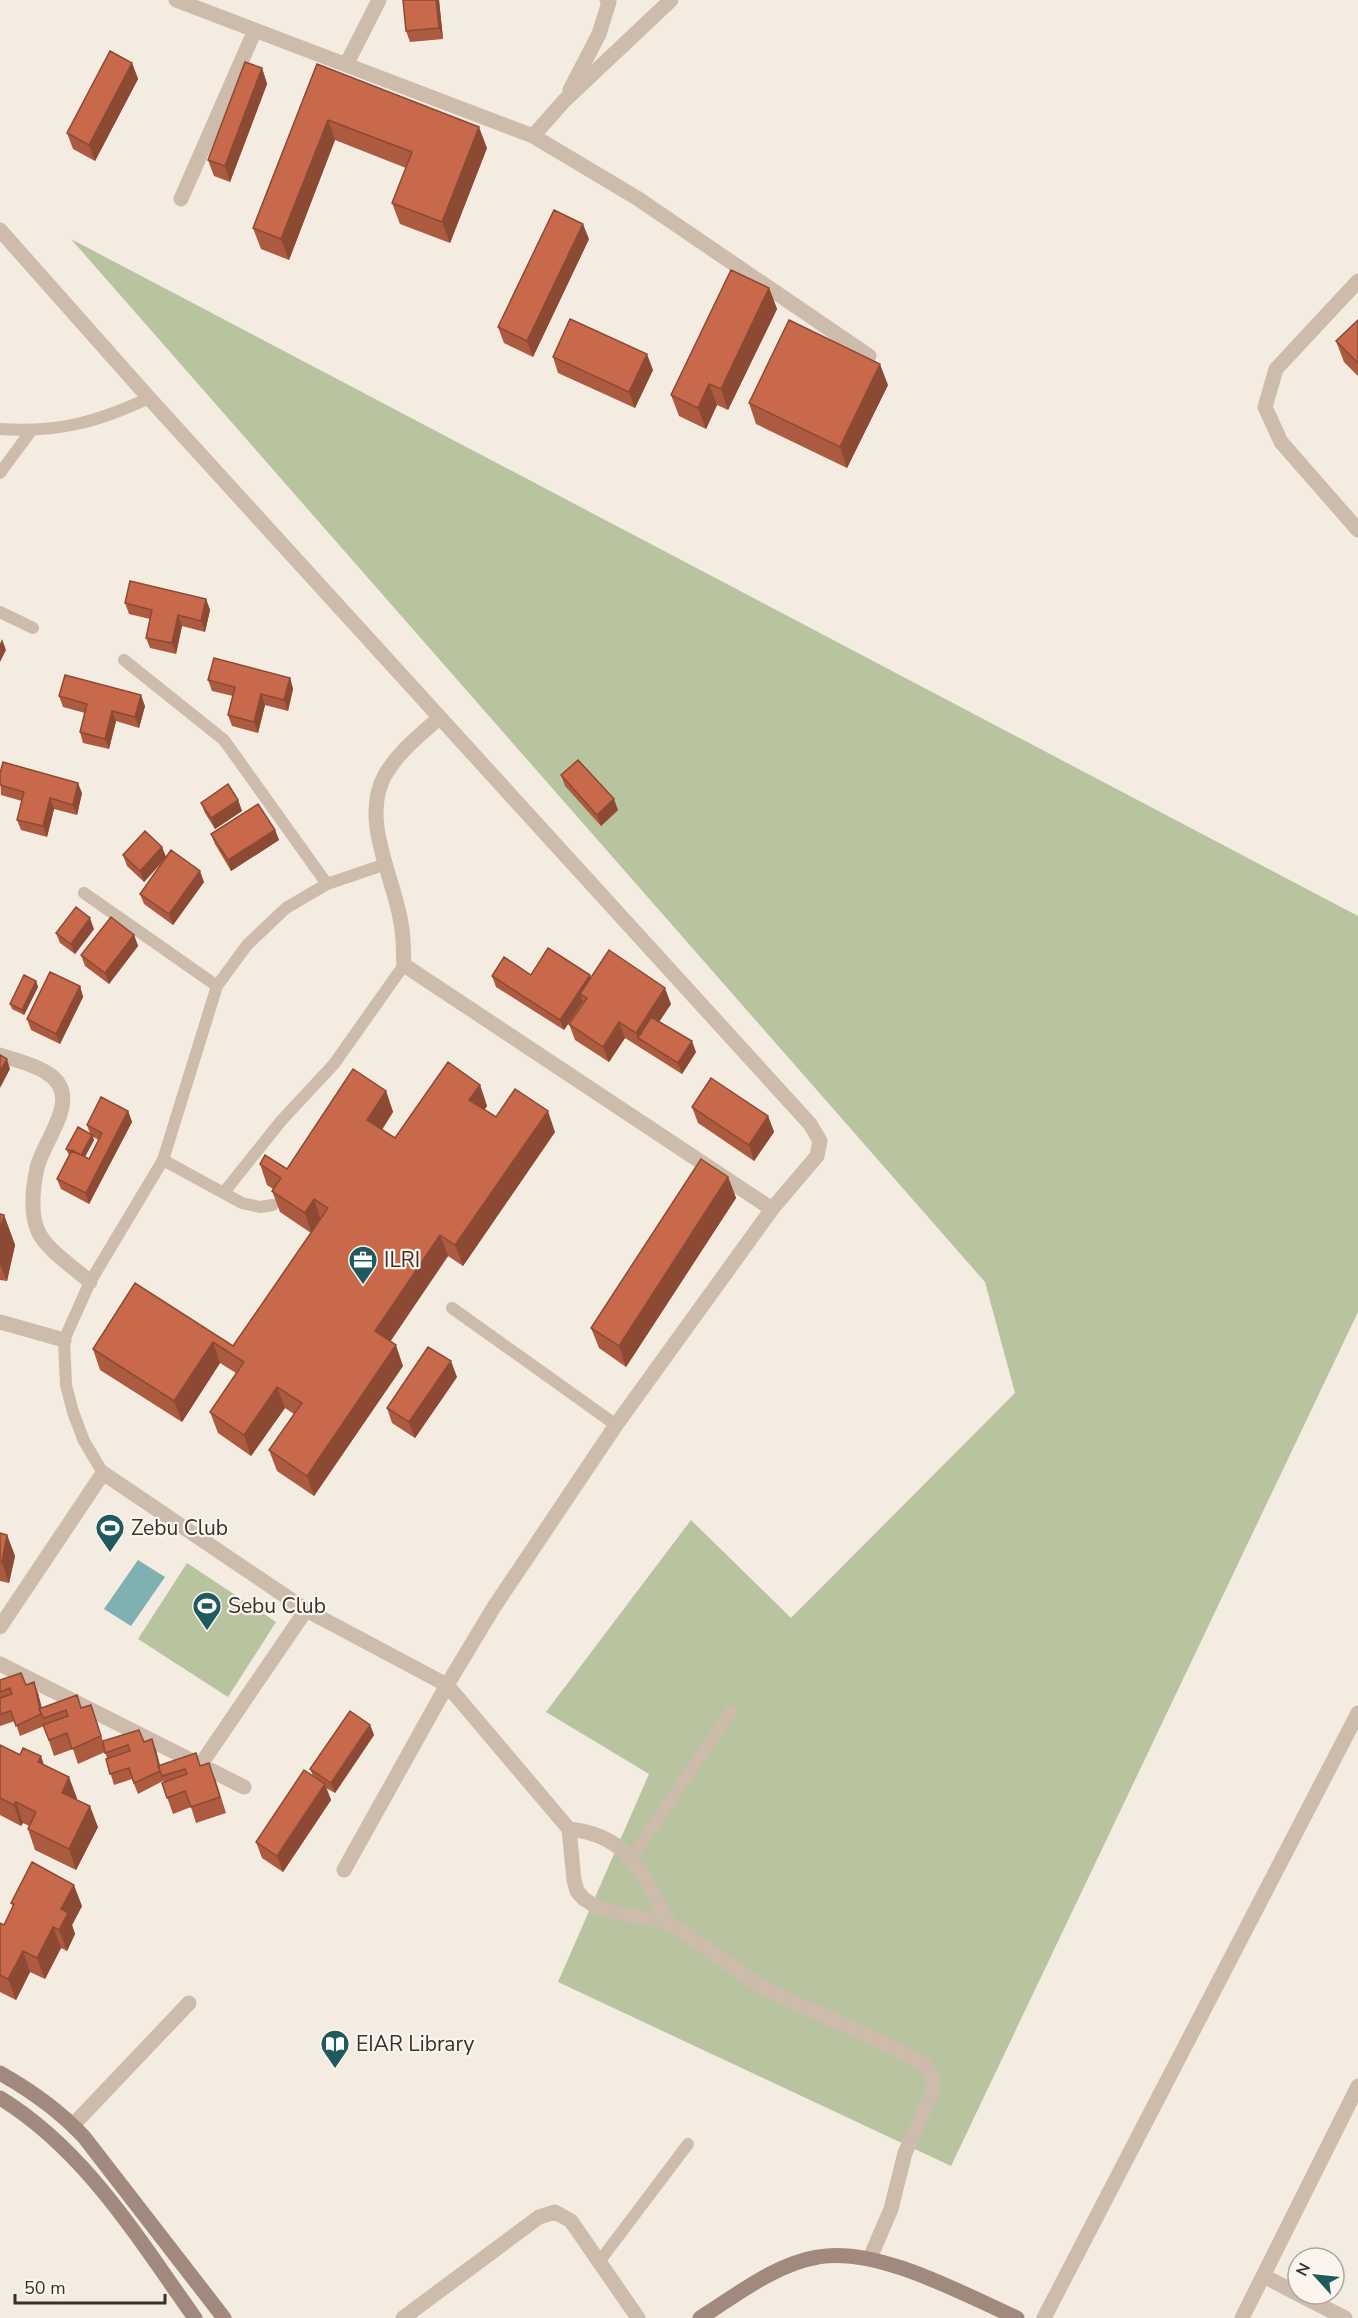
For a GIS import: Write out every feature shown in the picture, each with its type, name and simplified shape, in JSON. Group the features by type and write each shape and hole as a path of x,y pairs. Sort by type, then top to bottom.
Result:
{"main road":[{"path":"0,2073 30,2090 73,2125 117,2178 224,2318"},
{"path":"0,2098 26,2114 74,2156 131,2228 195,2318"},
{"path":"701,2318 764,2278 794,2264 816,2257 846,2254 870,2258 1017,2318"}],"street":[{"path":"176,0 533,136 637,198 869,356"},
{"path":"346,65 379,0"},
{"path":"564,100 599,34 607,0"},
{"path":"533,136 564,100 671,0"},
{"path":"181,199 255,30"},
{"path":"0,230 149,398 810,1124 820,1141 817,1156 771,1209 616,1425 494,1607 447,1685 344,1870"},
{"path":"1358,281 1276,369 1265,406 1281,442 1358,530"},
{"path":"439,718 398,756 385,775 375,799 386,864 402,924 404,965 771,1209"},
{"path":"0,1055 47,1073 56,1081 63,1094 60,1117 37,1166 33,1211 43,1240 90,1282"},
{"path":"0,1322 64,1340"},
{"path":"0,1627 103,1473 306,1610 447,1685 569,1830 574,1880 584,1899 600,1909 669,1923 765,1989 897,2049 926,2067 932,2077 934,2089 905,2153 891,2209 870,2258"},
{"path":"201,1764 306,1610"},
{"path":"0,1664 244,1787"},
{"path":"1044,2318 1358,1713"},
{"path":"569,1830 587,1831 603,1837 632,1857 669,1923"},
{"path":"73,2125 189,2003"},
{"path":"1242,2318 1358,2086"},
{"path":"403,2318 539,2217 555,2212 571,2221 638,2318"},
{"path":"1264,2276 1286,2288"},
{"path":"1322,2306 1345,2318"}],"lane":[{"path":"0,429 31,431 107,418 149,398"},
{"path":"0,473 31,431"},
{"path":"0,612 33,628"},
{"path":"124,660 224,740 327,884"},
{"path":"103,1473 84,1441 73,1412 66,1385 64,1340 90,1282 163,1160 216,986 247,945 286,908 327,884 386,864"},
{"path":"84,893 216,986"},
{"path":"225,1191 281,1121 334,1064 404,965"},
{"path":"163,1160 251,1205 260,1208 273,1205"},
{"path":"452,1308 616,1425"},
{"path":"632,1857 731,1711"},
{"path":"599,2262 688,2144"}],"green space":[{"path":"71,239 1358,916 1358,1312 951,2166 558,1982 649,1774 546,1712 691,1520 791,1618 1015,1393 985,1282"},
{"name":"Sebu Club","path":"187,1563 276,1622 228,1697 138,1639"}],"water":[{"path":"138,1560 165,1577 131,1626 104,1609"}],"building":[{"path":"403,0 436,0 439,28 406,31"},
{"path":"110,51 132,63 89,145 67,133"},
{"path":"245,62 262,68 225,166 208,160"},
{"path":"317,64 479,127 442,222 392,203 412,152 328,120 281,239 253,228"},
{"path":"554,210 583,224 527,341 498,327"},
{"path":"731,270 769,288 721,389 709,384 698,408 671,395"},
{"path":"570,319 647,354 629,392 553,357"},
{"path":"789,320 880,364 840,447 749,403"},
{"path":"1358,320 1358,363 1336,341"},
{"path":"130,581 206,599 201,621 178,615 172,643 146,638 152,610 125,603"},
{"path":"214,658 290,678 284,700 261,694 254,722 228,715 235,687 208,680"},
{"path":"65,675 141,695 135,717 112,711 105,739 80,732 87,704 59,696"},
{"path":"578,760 614,799 597,815 561,775"},
{"path":"3,762 78,783 73,805 50,798 43,826 17,820 24,792 0,785"},
{"path":"228,784 238,800 211,818 201,803"},
{"path":"258,804 275,830 228,860 211,834"},
{"path":"145,831 162,847 140,871 123,855"},
{"path":"171,850 200,871 169,914 140,894"},
{"path":"76,907 90,918 71,944 56,933"},
{"path":"111,917 134,935 105,973 81,955"},
{"path":"548,948 590,975 560,1020 492,976 504,957 531,975"},
{"path":"609,950 665,988 636,1033 619,1022 603,1047 569,1024 587,998 580,994"},
{"path":"50,972 80,986 56,1034 27,1019"},
{"path":"24,975 36,981 22,1010 10,1004"},
{"path":"651,1017 692,1041 678,1063 638,1038"},
{"path":"0,1055 7,1059 0,1071"},
{"name":"ILRI","path":"448,1062 480,1085 469,1100 496,1117 515,1089 548,1111 455,1245 440,1235 375,1331 396,1345 307,1476 269,1450 302,1403 277,1387 244,1435 210,1412 244,1362 213,1342 174,1401 93,1349 135,1283 233,1346 328,1208 314,1199 305,1213 272,1191 281,1178 260,1164 265,1155 287,1169 353,1069 386,1091 367,1120 395,1138"},
{"path":"711,1078 768,1116 749,1145 692,1107"},
{"path":"101,1097 128,1111 86,1193 57,1179 72,1150 89,1159 102,1133 87,1125"},
{"path":"78,1127 92,1135 81,1155 66,1149"},
{"path":"701,1159 728,1177 619,1346 591,1328"},
{"path":"0,1214 4,1215 0,1231"},
{"path":"428,1347 451,1361 409,1422 387,1408"},
{"path":"0,1533 7,1535 2,1562 0,1562"},
{"path":"21,1673 26,1685 34,1682 41,1714 16,1726 11,1711 0,1714 0,1698 12,1694 10,1688 0,1692 0,1680"},
{"path":"77,1695 81,1708 91,1705 101,1736 72,1749 67,1733 49,1740 43,1725 68,1716 66,1710 44,1718 39,1709"},
{"path":"350,1711 370,1725 331,1783 310,1769"},
{"path":"139,1730 144,1742 152,1739 160,1771 134,1783 129,1768 110,1774 106,1759 130,1751 128,1745 105,1753 103,1741"},
{"path":"0,1745 20,1755 23,1748 41,1756 38,1762 69,1777 62,1793 90,1806 69,1849 28,1829 36,1812 16,1802 14,1805 0,1798"},
{"path":"196,1753 200,1766 209,1763 220,1797 191,1807 185,1791 167,1798 162,1783 187,1774 185,1769 162,1776 158,1766"},
{"path":"304,1770 325,1784 277,1856 256,1842"},
{"path":"32,1862 74,1885 61,1909 68,1913 59,1930 53,1927 37,1958 23,1951 8,1979 0,1975 0,1923 4,1925 14,1904 11,1903"}],"place":[{"name":"ILRI","path":"363,1286"},
{"name":"Zebu Club","path":"110,1554"},
{"name":"Sebu Club","path":"207,1632"},
{"name":"EIAR Library","path":"335,2070"}]}
